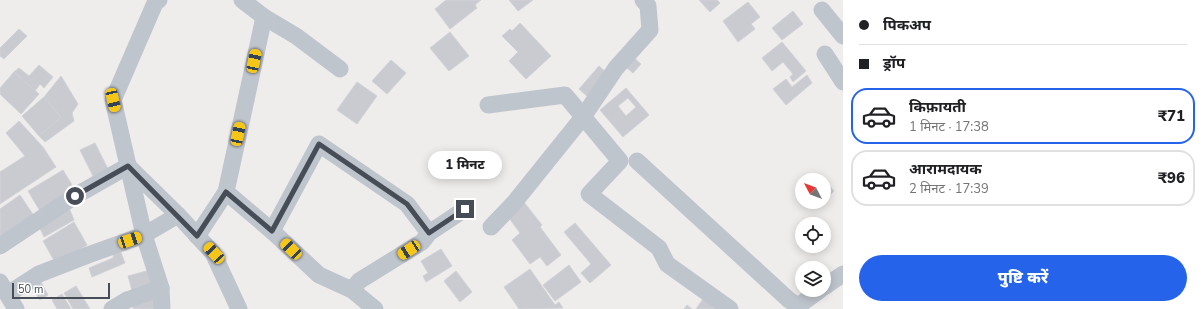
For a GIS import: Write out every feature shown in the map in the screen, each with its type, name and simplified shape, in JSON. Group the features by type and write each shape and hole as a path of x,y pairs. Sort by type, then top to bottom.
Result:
{"street":[{"path":"159,0 155,3 113,100 144,235 161,288 162,309"},
{"path":"242,0 264,17 296,36 340,69"},
{"path":"490,227 513,204 584,117 616,68 650,30 648,6 643,0"},
{"path":"822,10 843,36"},
{"path":"197,236 226,192 264,17"},
{"path":"825,54 843,82"},
{"path":"488,105 565,94 620,161 589,194 659,248 667,264 730,309"},
{"path":"272,231 319,144 407,204 429,233"},
{"path":"637,161 789,300 798,306 810,297"},
{"path":"128,166 214,253 240,309"},
{"path":"0,246 75,196 128,166"},
{"path":"226,192 272,231 319,275 352,290 376,309"},
{"path":"352,290 359,282 422,242 429,233 465,209"},
{"path":"16,309 4,288 144,235 178,216"},
{"path":"831,282 843,274"},
{"path":"112,309 127,300 161,288"}],"building":[{"path":"446,0 481,0 475,5 477,8 450,29 435,9"},
{"path":"509,0 533,0 518,11"},
{"path":"699,0 717,0 720,3 710,12"},
{"path":"748,2 760,17 751,24 755,29 738,42 723,21"},
{"path":"793,11 803,24 782,40 772,28"},
{"path":"520,23 551,56 526,79 509,61 518,52 502,36 510,29 512,31"},
{"path":"19,29 27,36 4,59 0,56 0,48"},
{"path":"450,32 469,56 449,71 430,48"},
{"path":"782,42 806,71 793,82 790,77 793,74 783,62 772,71 762,58"},
{"path":"631,55 641,64 633,73 622,64"},
{"path":"391,60 406,73 387,94 372,81"},
{"path":"39,65 53,77 44,88 40,84 35,91 14,72 19,68 29,76"},
{"path":"599,66 608,74 588,97 579,89"},
{"path":"14,72 39,94 21,114 0,94 0,88"},
{"path":"807,75 812,83 786,105 773,89 786,79 792,87"},
{"path":"61,76 78,104 72,113 74,121 45,142 39,136 61,117 44,97"},
{"path":"357,82 377,96 357,124 337,110"},
{"path":"626,88 649,115 623,137 600,110","holes":["628,98 636,107 626,116 618,106"]},
{"path":"44,97 61,117 39,136 22,116"},
{"path":"19,121 43,147 56,167 0,204 0,172 25,156 6,133"},
{"path":"95,143 108,169 93,176 80,150"},
{"path":"63,170 75,190 40,211 28,191"},
{"path":"20,195 34,216 0,238 0,209"},
{"path":"523,201 542,225 540,227 561,255 547,266 540,257 530,264 512,240 520,233 506,214"},
{"path":"67,203 74,220 44,237 37,222"},
{"path":"74,222 87,245 56,264 43,241"},
{"path":"575,223 611,265 590,283 581,273 591,264 564,232"},
{"path":"441,249 452,266 426,282 423,276 428,273 421,261"},
{"path":"120,250 125,263 92,277 89,268 113,258 114,253"},
{"path":"569,265 581,282 555,301 543,285"},
{"path":"154,269 159,286 133,294 128,276"},
{"path":"530,269 555,305 559,302 563,308 519,309 504,287"},
{"path":"456,271 472,292 460,302 444,281"},
{"path":"38,277 48,295 40,300 29,283"},
{"path":"76,286 90,309 73,309 64,293"},
{"path":"157,292 157,309 133,309 132,301"},
{"path":"62,294 71,309 57,309 52,300"},
{"path":"705,296 724,309 696,309"},
{"path":"687,305 692,309 684,309"}],"route":[{"path":"75,196 128,166 197,236 226,192 272,231 319,144 407,204 429,233 465,209"}]}
